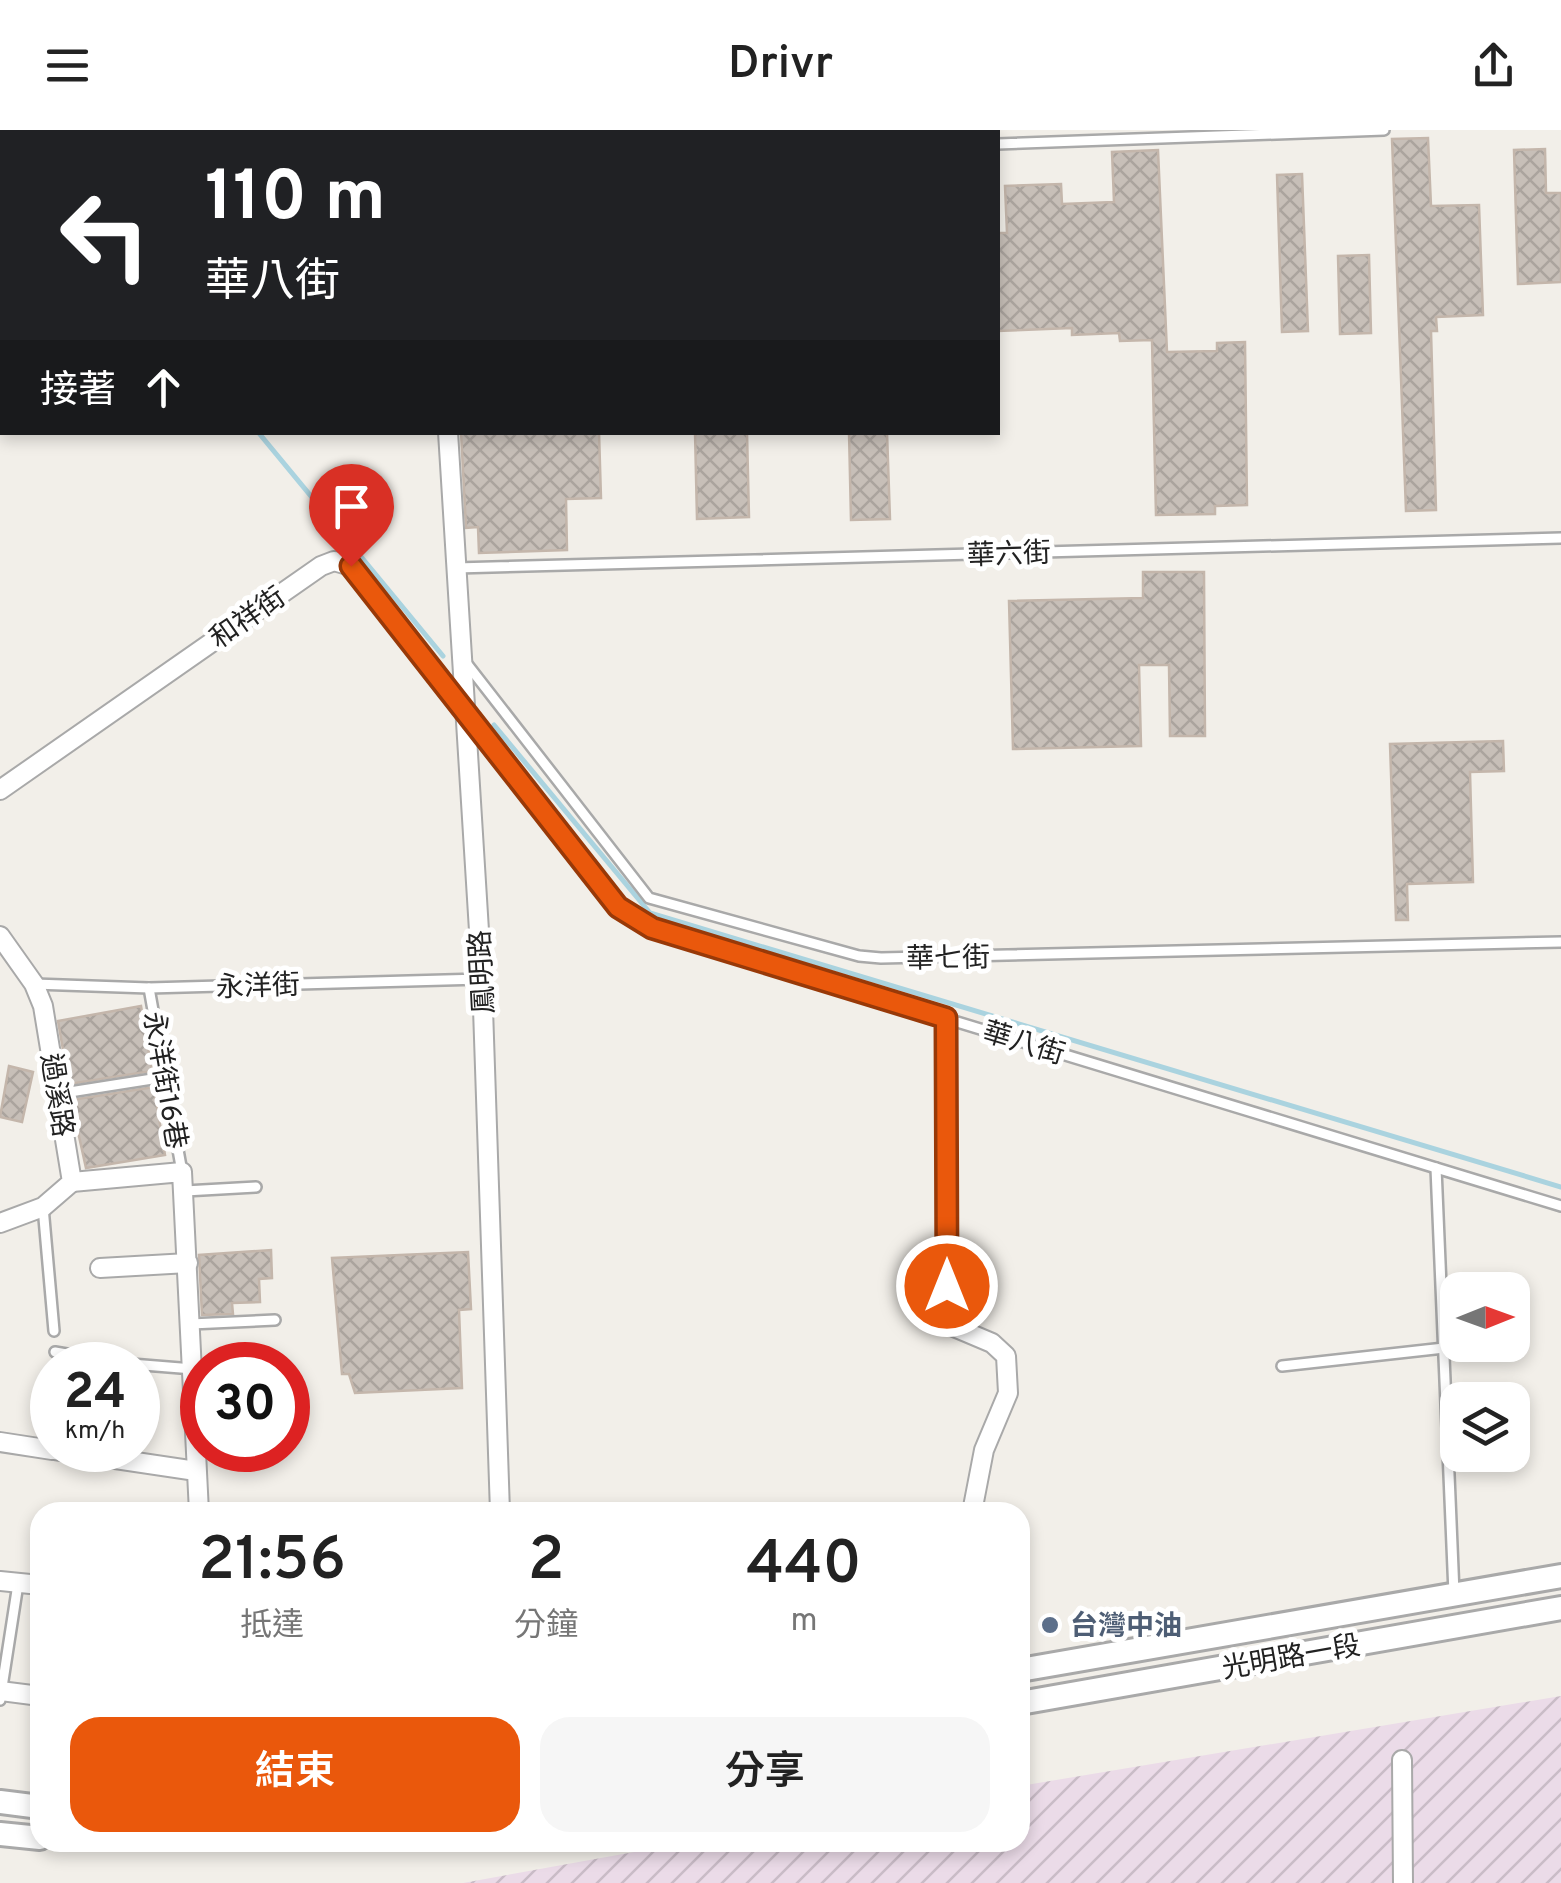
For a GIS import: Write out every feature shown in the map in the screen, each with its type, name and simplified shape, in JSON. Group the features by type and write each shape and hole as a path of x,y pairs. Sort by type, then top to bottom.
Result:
{"street":[{"name":"鳳明路","path":"448,435 482,978 500,1502"},
{"name":"和祥街","path":"0,790 321,566 334,561 351,566 463,708"},
{"name":"過溪路","path":"0,936 34,984 43,1006 72,1182"},
{"path":"946,1018 948,1324 992,1343 1006,1356 1008,1393 984,1450 974,1502"},
{"path":"0,1223 43,1207 72,1182 182,1172 191,1342"},
{"path":"100,1268 188,1263"},
{"path":"0,1442 30,1446"},
{"path":"196,1472 198,1502"},
{"name":"光明路一段","path":"1030,1668 1561,1576"},
{"name":"光明路一段","path":"1030,1701 1561,1608"},
{"path":"1133,1650 1140,1682"},
{"path":"0,1691 30,1695"},
{"path":"1402,1760 1403,1883"},
{"path":"0,1802 30,1806"},
{"path":"0,1834 30,1837"}],"lane":[{"path":"1000,144 1384,130"},
{"name":"華六街","path":"456,568 1561,538"},
{"name":"華七街","path":"461,657 649,898 859,956 1561,942"},
{"name":"華八街","path":"463,708 618,907 636,921 1561,1206"},
{"name":"永洋街","path":"34,984 149,988 482,978"},
{"name":"永洋街16巷","path":"149,988 182,1172"},
{"path":"58,1094 165,1077"},
{"path":"1436,1168 1441,1272"},
{"path":"185,1191 256,1188"},
{"path":"43,1207 54,1331"},
{"path":"191,1324 275,1320"},
{"path":"1282,1366 1440,1348"},
{"path":"1445,1362 1454,1594"},
{"path":"0,1700 9,1583"}],"shaded area":[{"path":"1561,1696 1561,1883 463,1883 634,1852 1030,1852 1030,1784"}],"building":[{"path":"1428,138 1431,206 1479,205 1483,315 1436,317 1437,331 1431,331 1436,510 1406,511 1392,139"},
{"path":"1545,149 1546,193 1561,193 1561,282 1518,284 1514,150"},
{"path":"1158,150 1167,352 1217,351 1217,343 1245,342 1247,505 1215,506 1215,514 1156,515 1152,340 1120,341 1119,333 1072,335 1072,328 1000,331 1000,233 1007,233 1005,186 1061,184 1062,204 1114,202 1112,152"},
{"path":"1302,174 1308,331 1282,332 1277,175"},
{"path":"1369,255 1371,333 1340,334 1338,256"},
{"path":"461,435 599,435 601,498 566,499 567,550 479,553 478,527 466,528"},
{"path":"695,435 747,435 749,517 697,519"},
{"path":"849,435 887,435 890,519 851,520"},
{"path":"1143,572 1204,572 1205,736 1170,736 1169,665 1139,665 1141,746 1013,749 1009,601 1143,598"},
{"path":"1503,741 1504,771 1470,772 1473,882 1407,884 1408,920 1396,920 1390,744"},
{"path":"141,1006 152,1071 69,1084 58,1021"},
{"path":"9,1066 33,1072 22,1122 0,1117"},
{"path":"154,1087 165,1155 86,1168 71,1100"},
{"path":"271,1250 272,1278 259,1279 260,1302 232,1303 233,1314 202,1315 199,1255"},
{"path":"468,1252 471,1309 459,1310 462,1388 355,1393 349,1374 342,1374 332,1258"}],"waterway":[{"path":"260,435 443,656"},
{"path":"494,725 650,913 1561,1187"}],"place":[{"name":"台灣中油","path":"1050,1625"}],"route":[{"path":"351,566 618,907 636,921 946,1018 947,1286"}]}
